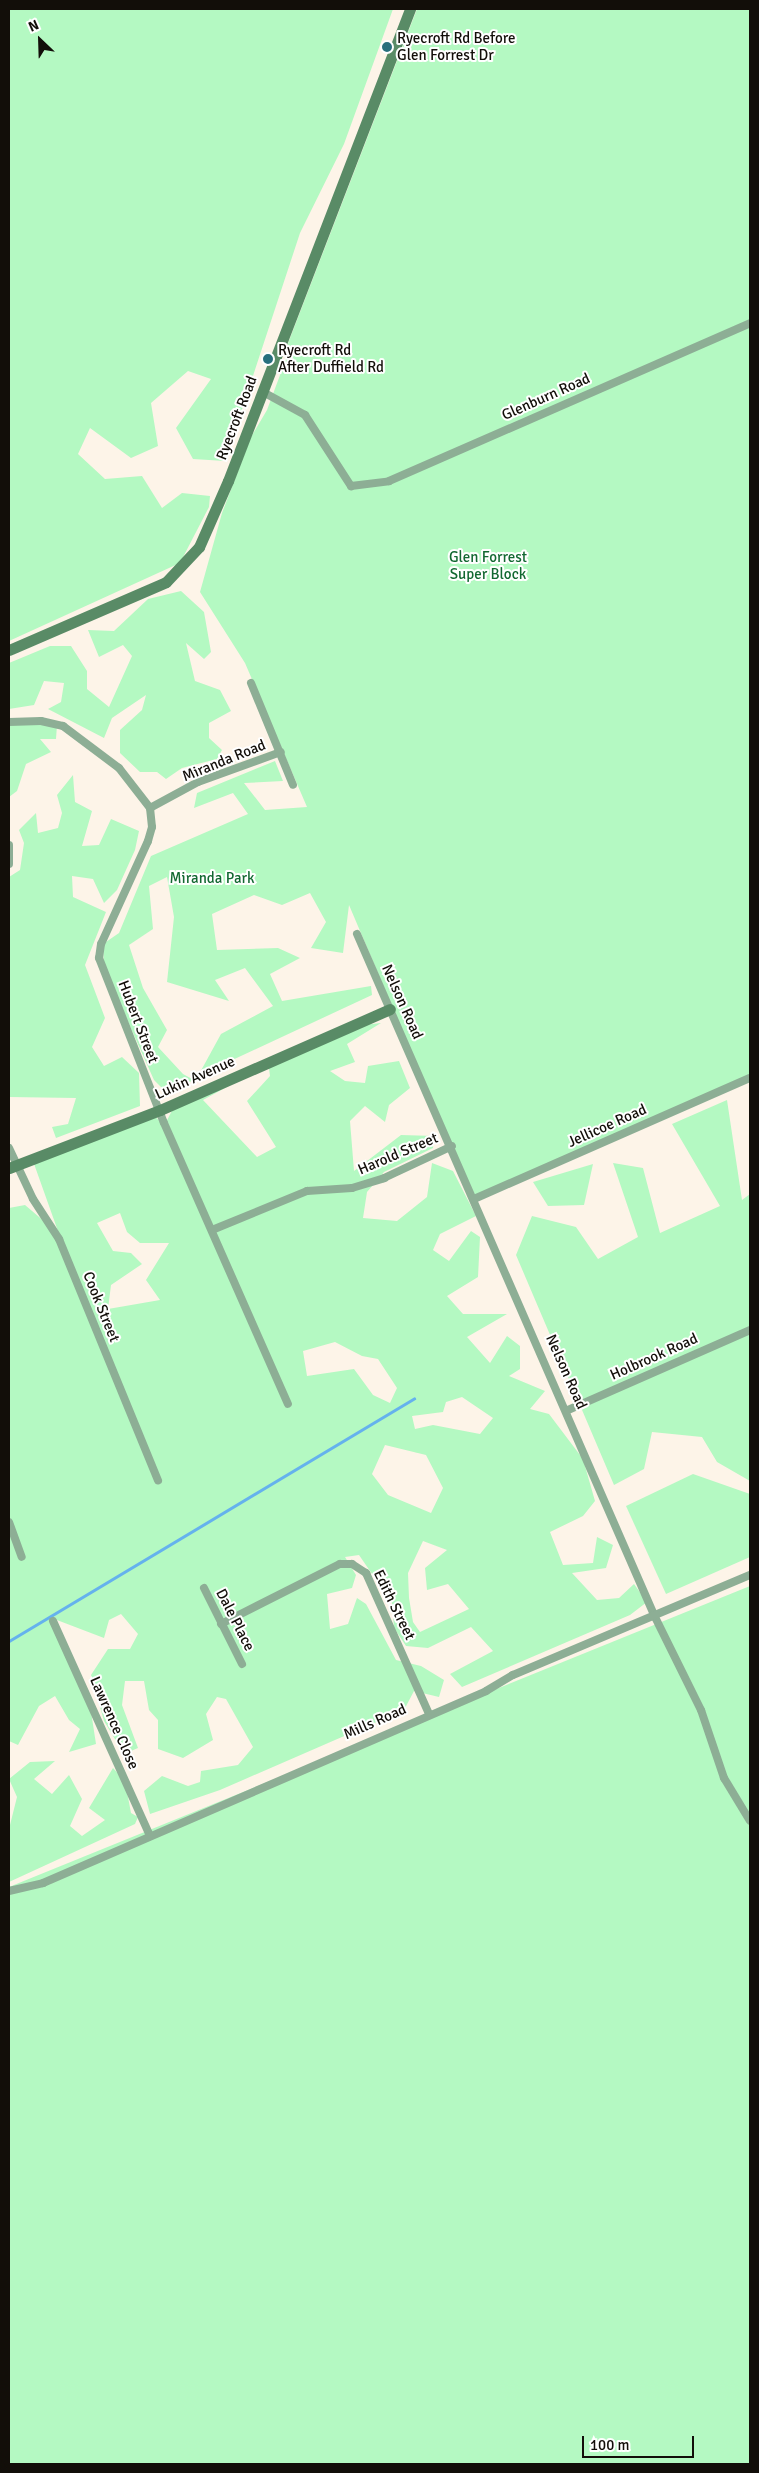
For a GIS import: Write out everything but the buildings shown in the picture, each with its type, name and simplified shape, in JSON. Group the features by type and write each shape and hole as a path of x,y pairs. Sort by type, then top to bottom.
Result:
{"street":[{"name":"Ryecroft Road","path":"9,650 143,595 184,567 199,547 225,490 410,9"},
{"name":"Glenburn Road","path":"263,392 305,414 351,486 389,481 750,323"},
{"path":"251,683 293,785"},
{"path":"9,722 41,721 63,726 119,768 150,808"},
{"name":"Miranda Road","path":"150,808 198,782 281,752"},
{"name":"Hubert Street","path":"150,808 152,827 148,841 101,944 99,958 160,1110 288,1404"},
{"path":"9,846 9,864"},
{"name":"Nelson Road","path":"357,934 568,1410 655,1616 701,1710 724,1778 750,1821"},
{"name":"Lukin Avenue","path":"12,1167 160,1110 390,1009"},
{"name":"Jellicoe Road","path":"474,1199 750,1078"},
{"name":"Harold Street","path":"212,1230 306,1190 352,1188 384,1178 452,1146"},
{"name":"Cook Street","path":"9,1148 12,1167 59,1239 158,1480"},
{"name":"Holbrook Road","path":"568,1410 750,1330"},
{"path":"9,1522 22,1557"},
{"name":"Edith Street","path":"221,1624 340,1564 352,1564 366,1573 429,1714"},
{"name":"Mills Road","path":"9,1891 44,1883 750,1575"},
{"name":"Dale Place","path":"204,1588 242,1664"},
{"name":"Lawrence Close","path":"53,1621 150,1836"}],"green space":[{"path":"9,9 393,9 344,144 300,233 225,461 193,459 176,428 211,379 188,371 151,403 158,446 131,458 90,428 78,454 105,479 142,476 162,508 182,493 210,496 209,507 180,563 9,641"},
{"name":"Glen Forrest Super Block","path":"417,9 750,9 750,1078 474,1199 349,905 343,953 311,948 326,922 310,893 282,905 254,895 212,914 217,950 278,948 300,958 270,974 282,1001 371,986 372,995 198,1076 221,1034 273,1006 245,968 215,980 229,1001 167,982 174,917 167,877 149,886 153,929 129,945 143,988 167,1030 158,1047 183,1074 194,1080 166,1092 154,1080 104,968 103,944 119,933 151,856 248,814 233,793 194,808 197,793 275,761 283,781 244,783 265,810 307,807 245,663 200,592 222,513 251,437 267,410 286,359 285,351"},
{"path":"181,591 204,612 211,652 204,659 186,643 195,681 220,690 231,711 209,723 209,738 222,750 217,759 182,768 166,779 157,772 140,772 120,753 120,730 142,710 146,695 112,718 104,738 48,709 61,702 64,683 44,681 34,705 9,709 9,663 50,646 71,646 87,671 87,689 109,707 132,656 123,645 99,657 88,630 114,631 148,599"},
{"path":"9,723 57,725 56,739 40,739 51,752 26,764 17,791 9,797"},
{"path":"73,775 75,802 92,811 82,846 99,845 111,819 139,831 135,850 117,890 104,903 93,879 72,876 73,897 106,912 85,965 105,1018 92,1047 104,1066 122,1057 139,1073 140,1106 56,1138 52,1127 68,1124 76,1098 9,1097 9,877 20,870 24,843 19,830 36,813 38,833 58,828 62,813 57,795"},
{"path":"381,1023 347,1044 355,1062 330,1071 345,1081 365,1083 368,1066 399,1061 410,1088 389,1105 385,1122 365,1106 350,1121 354,1171 401,1135 434,1136 433,1148 384,1172 367,1192 363,1218 397,1221 427,1197 432,1163 453,1171 476,1216 440,1234 433,1250 449,1261 471,1231 480,1237 478,1277 447,1296 463,1314 507,1314 467,1337 490,1363 507,1336 520,1346 520,1369 509,1376 545,1391 530,1409 549,1414 583,1459 595,1501 583,1516 550,1532 563,1565 593,1563 597,1537 613,1545 606,1568 572,1573 597,1600 619,1598 634,1584 647,1602 630,1615 462,1687 450,1674 493,1651 471,1627 428,1648 406,1646 394,1628 392,1603 359,1555 345,1557 356,1575 352,1588 327,1594 330,1629 348,1624 357,1598 366,1604 396,1660 421,1666 444,1680 439,1697 414,1691 404,1710 220,1790 150,1814 144,1791 162,1776 188,1786 200,1782 201,1771 238,1765 253,1747 226,1699 217,1697 206,1714 213,1740 183,1758 158,1749 158,1720 149,1710 144,1681 125,1681 122,1705 138,1748 124,1754 104,1721 91,1675 108,1649 130,1649 138,1634 121,1614 109,1620 104,1638 49,1617 90,1705 96,1744 69,1752 80,1729 69,1720 55,1696 39,1706 18,1745 9,1741 9,1208 25,1205 59,1234 33,1161 152,1113 164,1126 176,1103 245,1077 203,1100 257,1157 276,1147 247,1101 270,1076 268,1061 354,1026","holes":["120,1213 127,1232 140,1243 169,1243 146,1280 160,1300 108,1309 111,1285 142,1264 131,1253 113,1251 97,1223","335,1342 362,1356 378,1359 397,1388 390,1403 373,1395 354,1369 307,1376 303,1351","462,1397 493,1418 480,1434 433,1425 415,1429 412,1416 443,1412 446,1402","385,1445 426,1455 443,1488 431,1513 388,1495 372,1474","423,1541 447,1550 425,1568 427,1590 448,1584 469,1609 420,1632 413,1622 409,1598 408,1573"]},
{"path":"727,1100 742,1200 750,1194 750,1481 717,1462 702,1437 652,1432 644,1469 614,1485 516,1255 532,1216 576,1227 598,1259 638,1237 613,1163 643,1168 660,1233 720,1206 672,1124"},
{"path":"593,1164 584,1205 548,1206 533,1182"},
{"path":"693,1474 750,1494 750,1557 666,1594 626,1506"},
{"path":"750,1586 750,2464 9,2464 9,1887"},
{"path":"55,1761 34,1779 52,1794 69,1775 82,1799 70,1826 82,1836 105,1820 89,1808 113,1768 125,1781 131,1813 138,1817 135,1824 9,1882 9,1829 17,1797 9,1779 30,1762"}],"waterway":[{"path":"9,1641 414,1399"}],"place":[{"name":"Ryecroft Rd Before Glen Forrest Dr","path":"387,47"},
{"name":"Ryecroft Rd After Duffield Rd","path":"268,359"}],"park label":[{"name":"Miranda Park","path":"212,879"}]}
